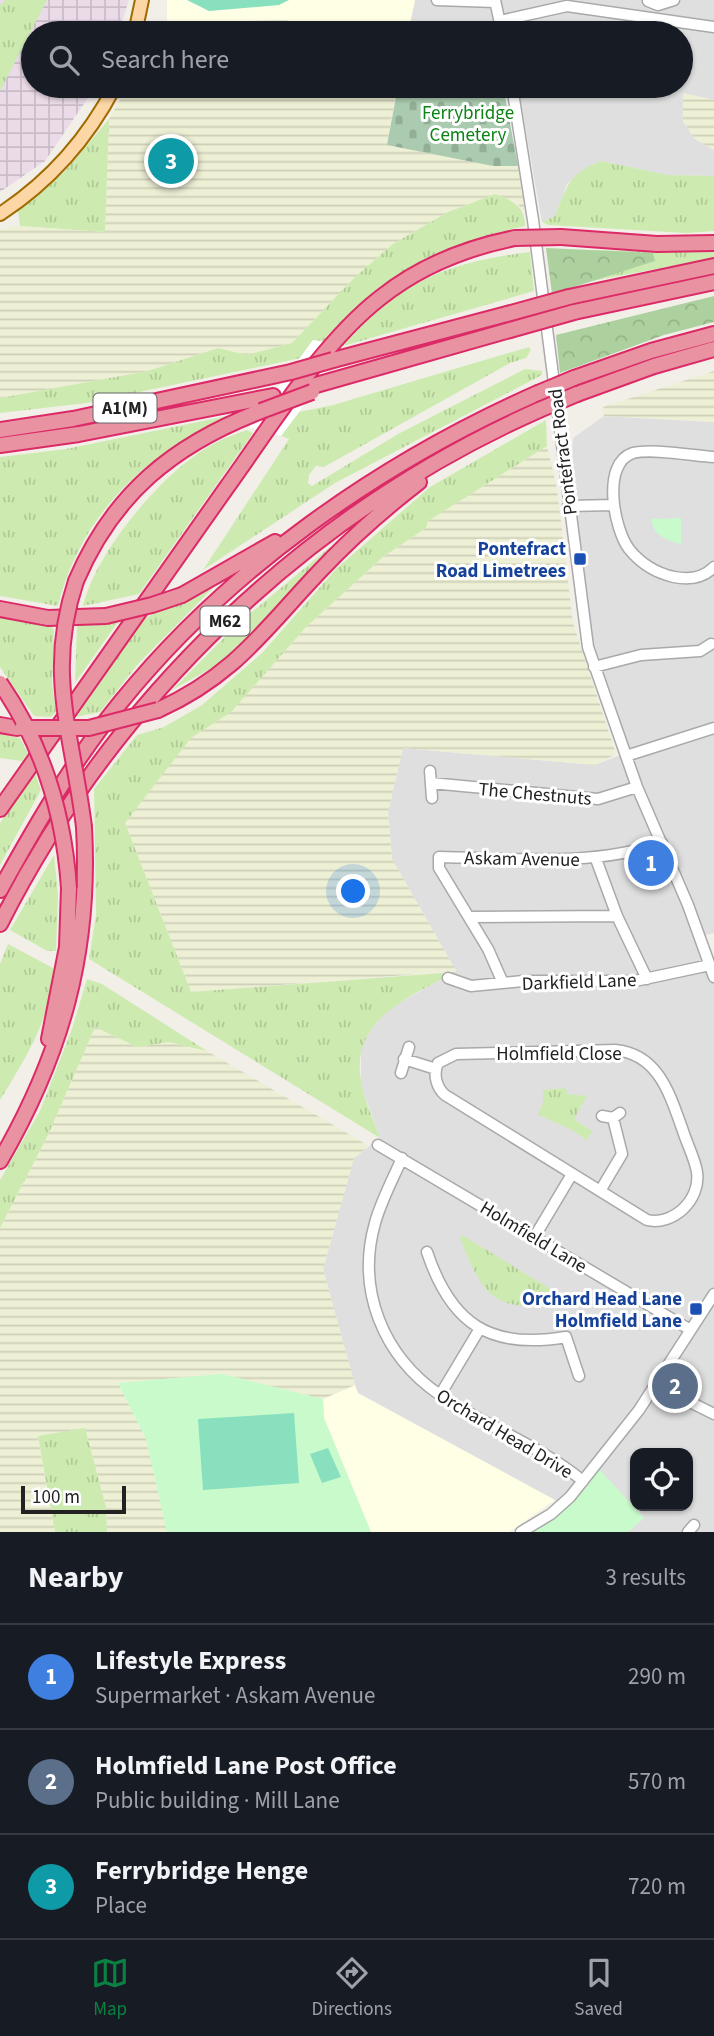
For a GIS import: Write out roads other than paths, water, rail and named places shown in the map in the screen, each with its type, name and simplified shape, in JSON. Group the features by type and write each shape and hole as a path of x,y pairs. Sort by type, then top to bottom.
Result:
{"highway":[{"path":"0,809 266,432 334,343 379,299 414,274 463,252 515,238 561,237 657,244 714,243"},
{"name":"A1(M)","path":"0,430 73,419 290,372 569,297 714,266"},
{"name":"A1(M)","path":"0,445 79,434 314,389 510,330 714,282"},
{"name":"M62","path":"0,890 75,763 147,671 184,631 271,553 427,448 538,393 652,351 714,334"},
{"name":"M62","path":"0,925 52,833 90,776 150,700 200,645 276,575 332,530 402,483 471,443 577,394 654,366 714,349"},
{"path":"0,1161 50,1061 78,965 86,867 84,827 60,676 64,628 76,581 98,535 121,503 148,475 190,445 314,389"},
{"path":"0,725 89,728 158,710 196,691 238,660 338,553 416,483 471,443"},
{"path":"0,609 48,618 106,615 152,605 181,594 348,499"},
{"path":"0,683 27,727 49,778 63,832 69,888 65,967 43,1058"},
{"path":"0,1148 23,1106 43,1058 66,994 82,929"}],"main road":[{"path":"138,21 142,0"},
{"path":"0,214 39,185 65,159 89,129 108,98"}],"street":[{"path":"437,0 495,1 500,21 567,3 676,21"},
{"path":"648,0 658,5 674,0"},
{"path":"648,0 650,17"},
{"path":"693,24 714,27"},
{"name":"Pontefract Road","path":"514,98 533,220 583,627 594,667 637,787 662,843 712,972"},
{"path":"714,457 634,453 620,463 616,470 614,505 618,528 626,544 639,559 656,571 687,578 703,575 714,567"},
{"path":"569,506 614,505"},
{"path":"594,667 641,655 700,651 711,644"},
{"path":"700,651 712,657"},
{"path":"626,756 714,728"},
{"path":"430,771 432,798"},
{"name":"The Chestnuts","path":"431,783 598,799 637,787"},
{"name":"Askam Avenue","path":"503,983 470,917 439,867 439,857 596,859 632,853 662,843"},
{"path":"596,859 617,916 647,979"},
{"path":"470,917 617,916"},
{"name":"Darkfield Lane","path":"448,978 471,986 647,979 712,972"},
{"path":"401,1073 410,1047"},
{"name":"Holmfield Close","path":"615,1050 650,1064 667,1086 697,1173 694,1193 676,1216 655,1222 572,1174 445,1095 437,1083 438,1063 456,1054 615,1050"},
{"path":"404,1059 436,1069"},
{"path":"600,1191 622,1154 612,1116"},
{"name":"Holmfield Lane","path":"378,1144 689,1329"},
{"name":"Orchard Head Drive","path":"402,1158 375,1222 367,1268 377,1322 400,1360 440,1395 557,1460 583,1481"},
{"path":"535,1237 572,1174"},
{"path":"427,1252 446,1297 479,1330 511,1339 538,1341 566,1337 579,1376"},
{"path":"521,1532 563,1505 583,1481 656,1385 689,1329 714,1294"},
{"path":"440,1395 479,1330"},
{"path":"656,1385 714,1414"}],"place":[{"name":"Ferrybridge Henge","path":"171,161"},
{"name":"Pontefract Road Limetrees","path":"580,559"},
{"name":"Lifestyle Express","path":"651,863"},
{"name":"Orchard Head Lane Holmfield Lane","path":"696,1309"},
{"name":"Holmfield Lane Post Office","path":"675,1386"}],"park label":[{"name":"Ferrybridge Cemetery","path":"468,123"}]}
